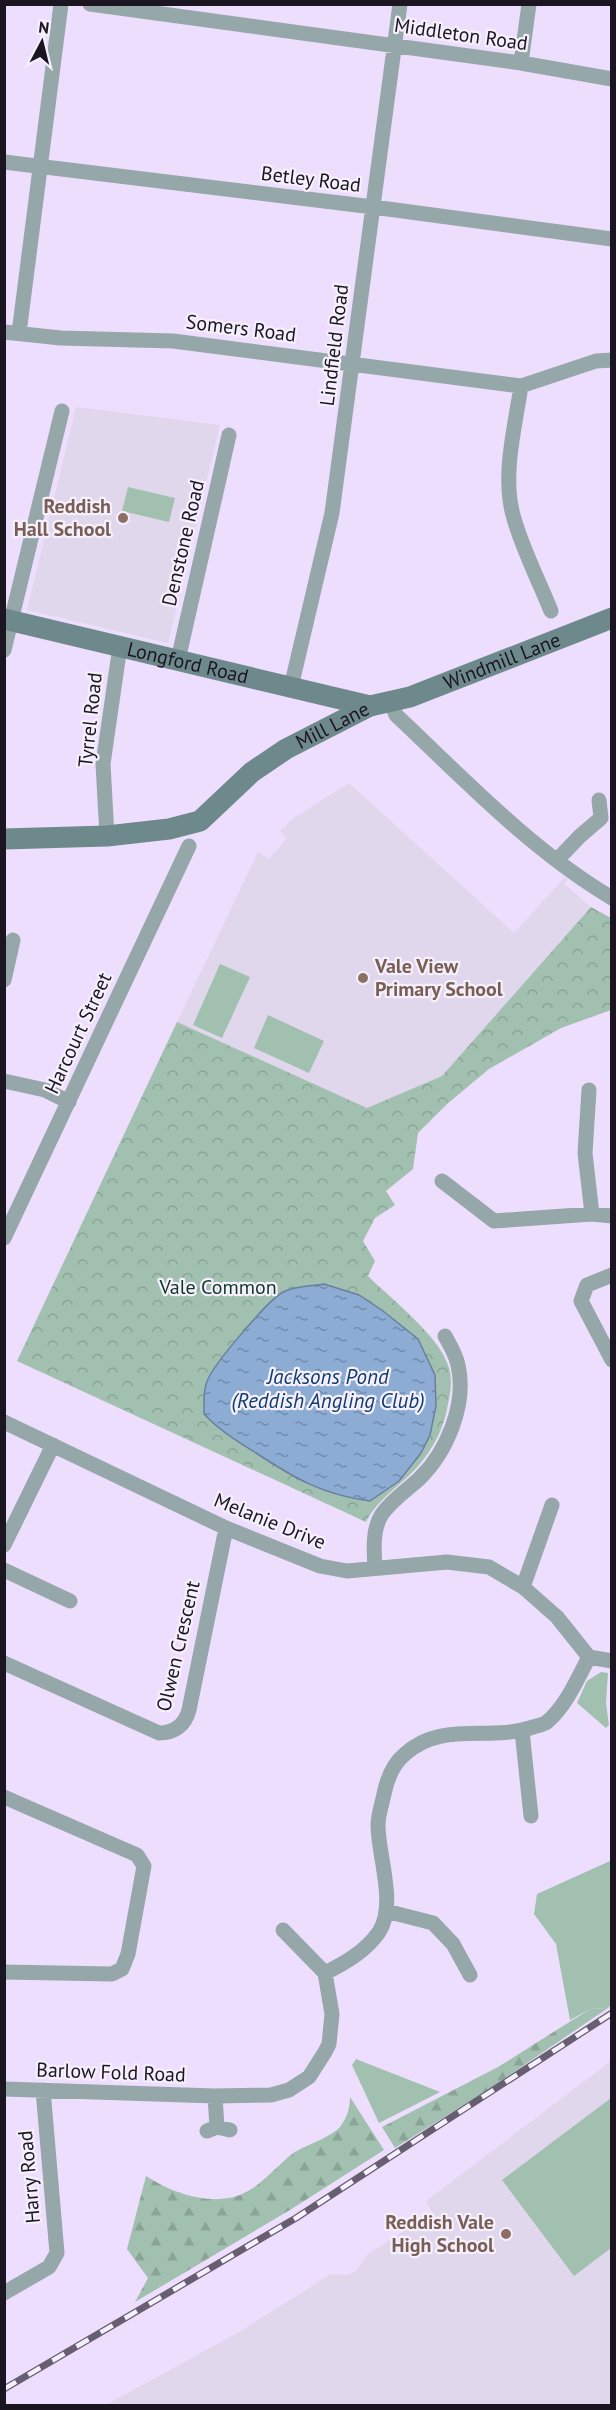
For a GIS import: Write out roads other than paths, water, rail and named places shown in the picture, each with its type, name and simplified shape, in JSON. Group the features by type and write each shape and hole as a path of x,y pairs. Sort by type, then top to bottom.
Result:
{"street":[{"path":"12,332 40,167 61,4"},
{"name":"Middleton Road","path":"90,4 521,63 612,79"},
{"name":"Lindfield Road","path":"291,687 332,513 399,4"},
{"path":"521,63 529,4"},
{"name":"Betley Road","path":"4,162 612,239"},
{"name":"Somers Road","path":"12,332 61,338 173,341 521,386 588,364 612,360"},
{"path":"521,386 509,472 513,515 551,611"},
{"path":"4,650 8,620 62,411"},
{"name":"Denstone Road","path":"178,660 229,435"},
{"name":"Windmill Lane","path":"381,704 410,697 612,618"},
{"name":"Longford Road","path":"8,620 318,694 381,704"},
{"name":"Tyrrel Road","path":"107,836 103,764 120,646"},
{"path":"318,694 325,700 328,710 324,729"},
{"name":"Mill Lane","path":"4,839 107,836 169,829 200,821 252,772 286,749 324,729 381,704 396,715 505,818 557,860 612,898"},
{"path":"557,860 580,836 606,819 599,800"},
{"name":"Harcourt Street","path":"4,1238 189,846"},
{"path":"4,980 13,940"},
{"path":"4,1081 45,1090 69,1102"},
{"path":"589,1090 585,1153 592,1214"},
{"path":"442,1181 494,1221 592,1214 612,1216"},
{"path":"612,1275 587,1285 581,1301 612,1360"},
{"path":"375,1568 374,1545 377,1526 382,1514 421,1478 438,1455 452,1428 459,1396 460,1375 455,1355 446,1336"},
{"name":"Melanie Drive","path":"4,1422 226,1528 320,1566 347,1571 447,1562 489,1567 523,1587 557,1617 589,1657"},
{"path":"4,1545 53,1445"},
{"path":"523,1587 552,1504"},
{"name":"Olwen Crescent","path":"4,1663 159,1733 176,1729 184,1724 189,1710 226,1528"},
{"path":"4,1570 70,1600"},
{"path":"283,1930 325,1973 351,1959 380,1931 386,1911 378,1824 386,1785 394,1766 405,1754 425,1740 445,1734 522,1731 546,1723 565,1700 589,1657 612,1661"},
{"path":"522,1731 531,1816"},
{"path":"4,1797 137,1855 144,1866 128,1954 122,1969 112,1974 4,1972"},
{"path":"386,1911 433,1923 453,1944 470,1975"},
{"name":"Barlow Fold Road","path":"4,2089 215,2096 271,2095 289,2090 309,2077 329,2044 332,2014 325,1973"},
{"name":"Harry Road","path":"4,2293 49,2267 57,2253 43,2090"},
{"path":"215,2096 218,2129"}],"water":[{"name":"Jacksons Pond (Reddish Angling Club)","path":"324,1284 359,1295 418,1339 435,1375 436,1406 430,1435 421,1453 399,1481 370,1501 323,1490 296,1478 235,1440 204,1414 205,1390 209,1377 255,1319 283,1292 297,1287"}],"railway":[{"path":"4,2389 296,2218 612,2013"}],"place":[{"name":"Reddish Hall School","path":"123,518"},
{"name":"Vale View Primary School","path":"363,978"},
{"name":"Reddish Vale High School","path":"506,2234"}],"park label":[{"name":"Vale Common","path":"218,1287"}]}
